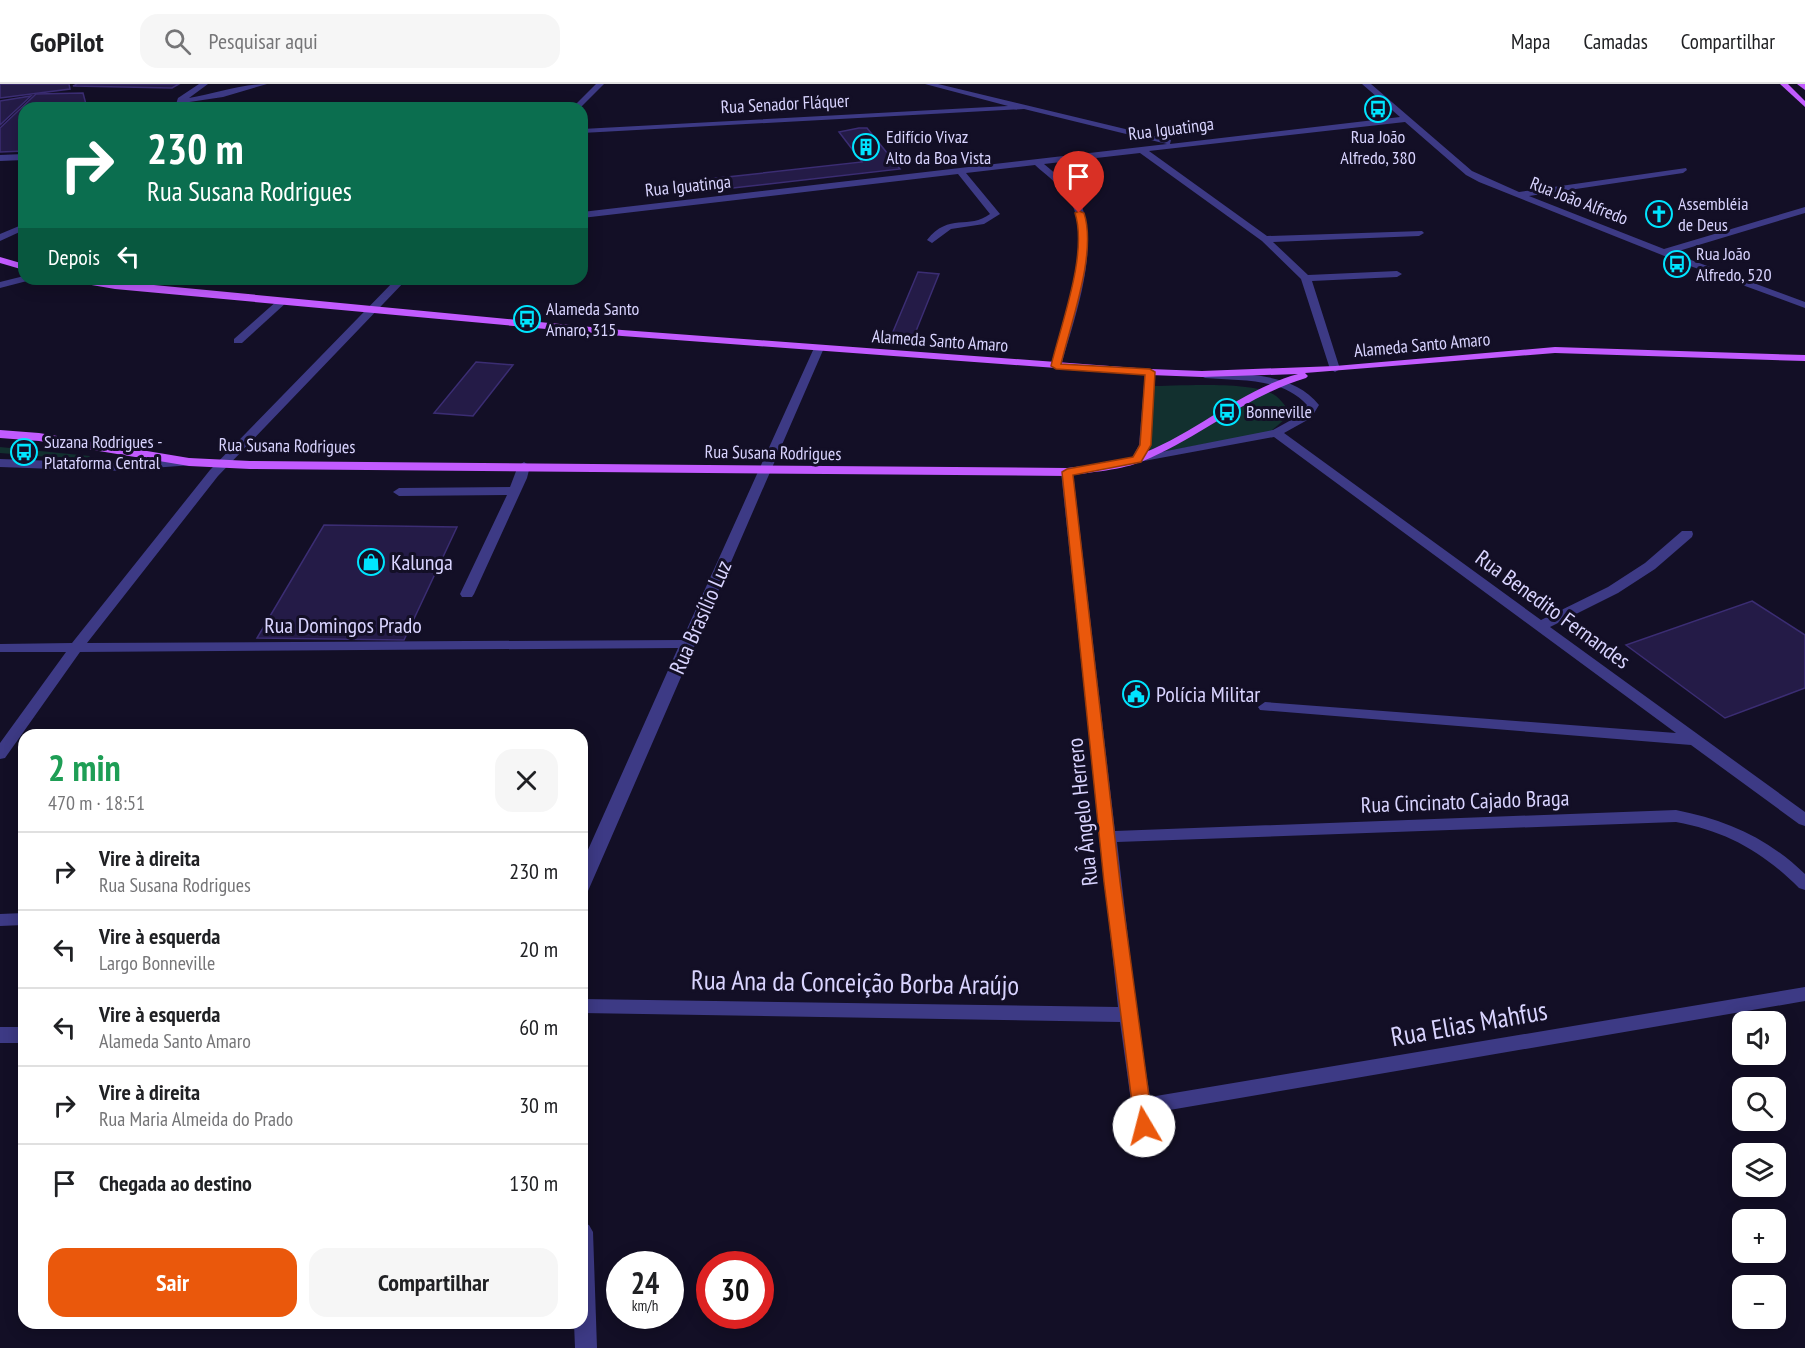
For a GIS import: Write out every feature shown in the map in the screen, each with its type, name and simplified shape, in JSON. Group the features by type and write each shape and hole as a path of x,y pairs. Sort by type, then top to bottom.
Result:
{"main road":[{"path":"1784,84 1805,105"},
{"path":"1801,84 1805,88"},
{"path":"0,260 18,265"},
{"name":"Alameda Santo Amaro","path":"109,285 601,332 1150,372 1202,374 1335,369 1555,350 1805,358"},
{"name":"Rua Susana Rodrigues","path":"0,434 39,437 189,462 224,464 524,466 766,471 1067,472 1137,460 1179,440 1277,383 1335,369"}],"street":[{"path":"180,102 204,84"},
{"path":"190,102 263,84"},
{"path":"582,102 600,84"},
{"path":"929,84 1180,145"},
{"name":"Rua João Alfredo","path":"1366,84 1469,173 1516,195 1805,305"},
{"name":"Rua Senador Fláquer","path":"588,131 1026,107"},
{"name":"Rua Iguatinga","path":"588,214 1406,119"},
{"path":"1140,149 1265,239 1306,278 1335,369"},
{"path":"0,158 18,157"},
{"path":"1038,163 1076,201 1083,225 1084,251 1056,366"},
{"path":"1516,195 1683,170"},
{"path":"932,240 945,226 988,220 995,214 961,172"},
{"path":"1664,252 1805,210"},
{"path":"0,238 18,230"},
{"path":"1265,239 1419,233"},
{"path":"1306,278 1397,274"},
{"path":"0,285 18,280"},
{"path":"0,754 76,648 224,464 396,285"},
{"path":"238,341 282,302"},
{"name":"Rua Brasílio Luz","path":"588,870 819,348"},
{"path":"1137,460 1145,445 1150,372"},
{"path":"1137,460 1276,433 1307,416 1313,405 1298,389 1277,383 1202,374"},
{"name":"Rua Benedito Fernandes","path":"1276,433 1805,820"},
{"name":"Rua Susana Rodrigues","path":"0,463 110,466 189,462"},
{"path":"467,594 515,491 524,466"},
{"name":"Rua Ângelo Herrero","path":"1067,472 1128,1015 1147,1145"},
{"path":"399,492 515,491"},
{"path":"1541,626 1613,590 1650,566 1688,534"},
{"name":"Rua Domingos Prado","path":"0,648 686,644"},
{"path":"1265,707 1697,740"},
{"name":"Rua Cincinato Cajado Braga","path":"1107,837 1676,816 1707,821 1744,835 1794,872 1805,884"},
{"path":"0,920 18,919"},
{"name":"Rua Elias Mahfus","path":"1141,1107 1805,994"},
{"name":"Rua Ana da Conceição Borba Araújo","path":"588,1006 1128,1015"},
{"path":"0,1035 18,1035"},
{"path":"585,1329 586,1348"}],"green space":[{"path":"1150,386 1234,386 1266,391 1276,396 1286,407 1285,419 1270,432 1150,454"},
{"path":"0,447 90,456 87,460 0,453"}],"building":[{"path":"0,84 69,84 70,89 0,98"},
{"path":"77,84 179,84 172,88 73,86"},
{"path":"83,93 85,102 28,102 36,94"},
{"path":"31,96 25,102 18,102 18,108 0,125 0,101"},
{"path":"18,111 18,151 0,152 0,128"},
{"name":"Edifício Vivaz Alto da Boa Vista","path":"867,128 900,169 715,190 710,188 706,182 710,181 709,179 862,162 839,132"},
{"path":"918,272 939,274 914,336 892,334"},
{"path":"476,362 513,365 473,416 434,413"},
{"name":"Kalunga","path":"324,525 457,527 404,640 257,638"},
{"path":"1752,601 1805,635 1805,688 1725,718 1626,645"}],"place":[{"name":"Rua João Alfredo, 380","path":"1378,109"},
{"name":"Edifício Vivaz Alto da Boa Vista","path":"866,147"},
{"name":"Assembléia de Deus","path":"1659,214"},
{"name":"Rua João Alfredo, 520","path":"1677,264"},
{"name":"Alameda Santo Amaro, 315","path":"527,319"},
{"name":"Bonneville","path":"1227,412"},
{"name":"Suzana Rodrigues - Plataforma Central","path":"24,452"},
{"name":"Kalunga","path":"371,562"},
{"name":"Polícia Militar","path":"1136,694"}],"route":[{"path":"1079,213 1083,225 1084,251 1056,366 1150,372 1145,445 1137,460 1101,468 1067,472 1112,882 1144,1126"}]}
